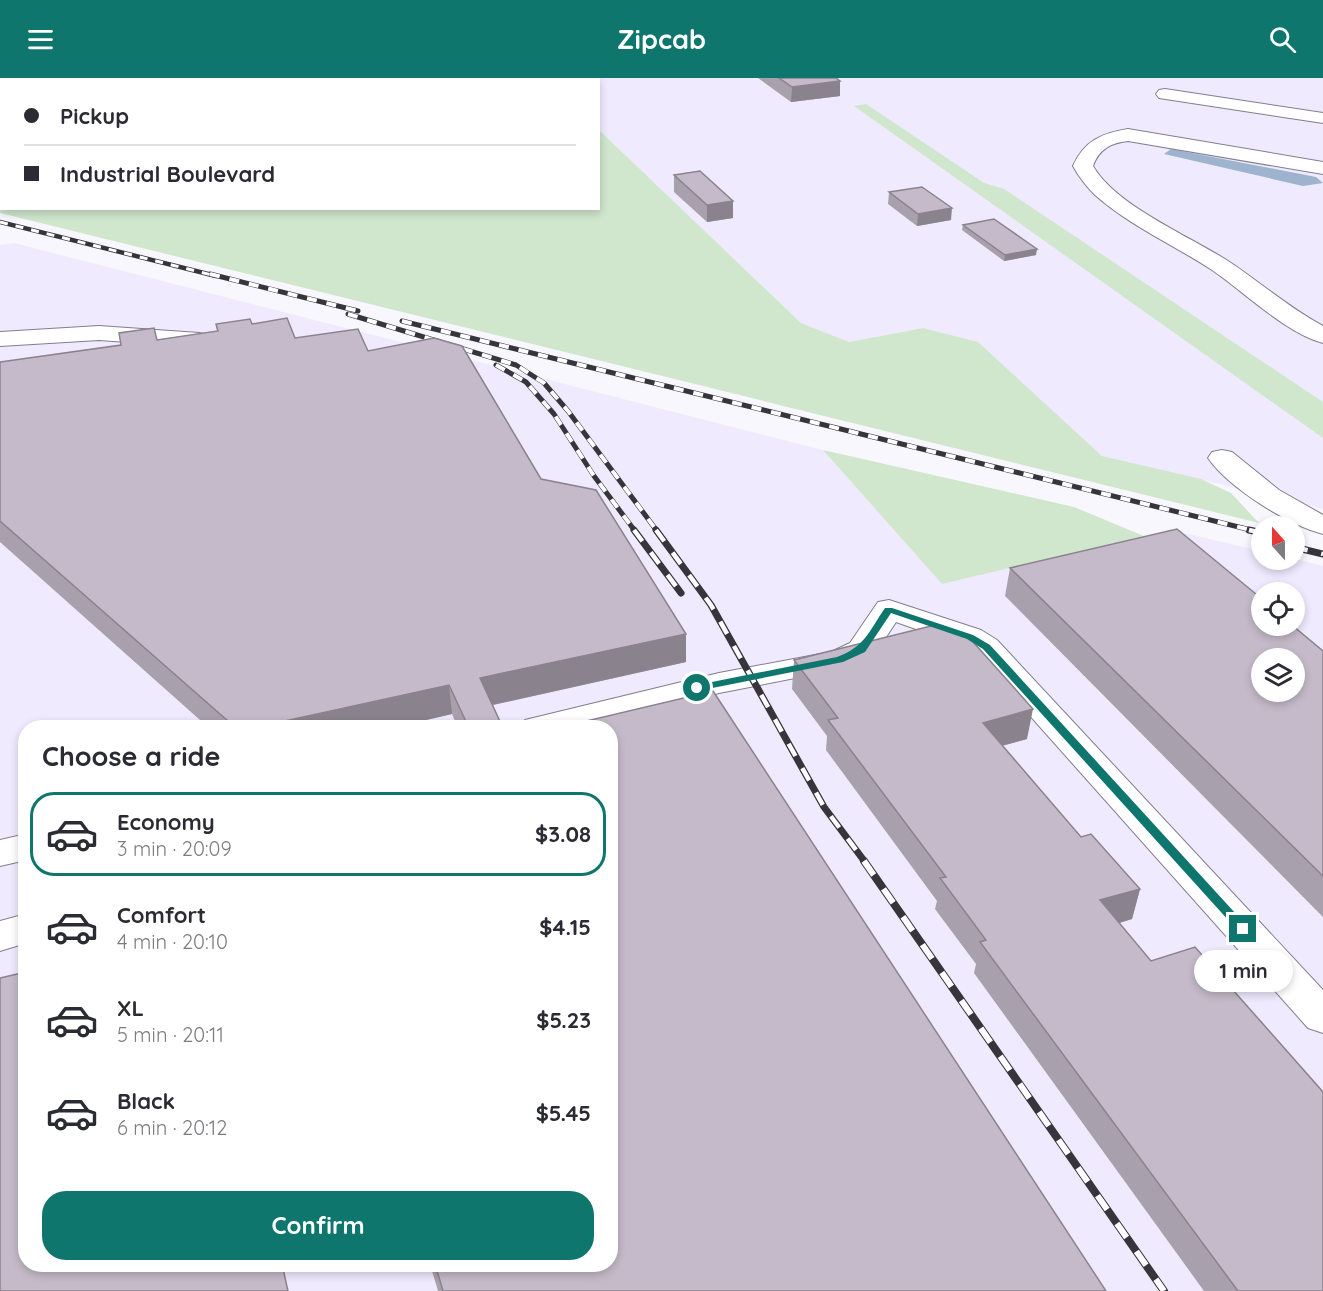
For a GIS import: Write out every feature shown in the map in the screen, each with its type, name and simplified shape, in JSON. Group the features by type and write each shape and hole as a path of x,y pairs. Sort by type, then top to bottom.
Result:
{"street":[{"path":"1165,94 1323,118"},
{"path":"1323,168 1128,135 1103,139 1090,150 1083,166 1084,173 1091,182 1142,219 1220,266 1288,317 1323,336"},
{"path":"0,339 99,333 199,340"},
{"path":"1222,458 1272,500 1294,514 1323,525"},
{"path":"569,720 719,683 840,660 862,650 888,609 970,637 986,647 1323,1017"},
{"path":"0,854 18,849"},
{"path":"0,936 18,930"}],"shaded area":[{"path":"600,78 1323,78 1323,509 1102,456 977,342 923,328 849,342 801,323 600,131"},
{"path":"14,243 823,450 942,584 1171,530 1251,549 1251,570 1305,570 1305,562 1323,566 1323,1291 0,1291 0,245"}],"green space":[{"path":"866,104 984,183 1004,189 1323,402 1323,438 854,106"},
{"path":"600,131 801,323 849,342 923,328 978,342 1102,456 1201,479 1231,493 1252,516 1251,521 0,213 0,210 600,210"},
{"path":"823,450 1074,507 1144,536 942,584"}],"water":[{"path":"1171,149 1316,177 1323,183 1303,186 1164,154"}],"building":[{"path":"779,78 836,78 840,81 792,87"},
{"path":"700,171 733,201 707,205 674,175"},
{"path":"922,187 952,208 918,214 889,192"},
{"path":"994,219 1037,249 1005,255 963,225"},
{"path":"287,318 295,338 358,329 368,351 434,338 462,346 541,479 596,490 686,634 480,678 499,720 465,720 449,685 289,720 227,720 0,521 0,362 121,345 119,333 154,328 157,340 218,331 216,324 250,319 252,324"},
{"path":"1177,529 1251,590 1251,636 1305,636 1323,651 1323,876 1010,568"},
{"path":"931,626 966,634 1033,709 983,723 1081,837 1091,834 1140,889 1100,900 1151,961 1195,947 1323,1092 1323,1291 1238,1291 980,942 986,940 940,878 946,877 828,720 838,718 794,660"},
{"path":"713,691 1106,1291 443,1291 437,1272 618,1272 618,720 591,720"},
{"path":"18,974 18,1272 284,1272 288,1291 0,1291 0,978"}],"railway":[{"path":"0,222 216,276"},
{"path":"210,274 358,311"},
{"path":"348,314 516,365 544,383 568,411 657,531"},
{"path":"402,321 1251,530"},
{"path":"496,365 526,382 554,414 594,476 635,531"},
{"path":"634,530 681,593"},
{"path":"656,530 711,605 824,807 865,862"},
{"path":"1305,550 1323,554"},
{"path":"864,861 1164,1291"}],"route":[{"path":"697,688 840,660 862,650 888,609 970,637 986,647 1243,929"}]}
